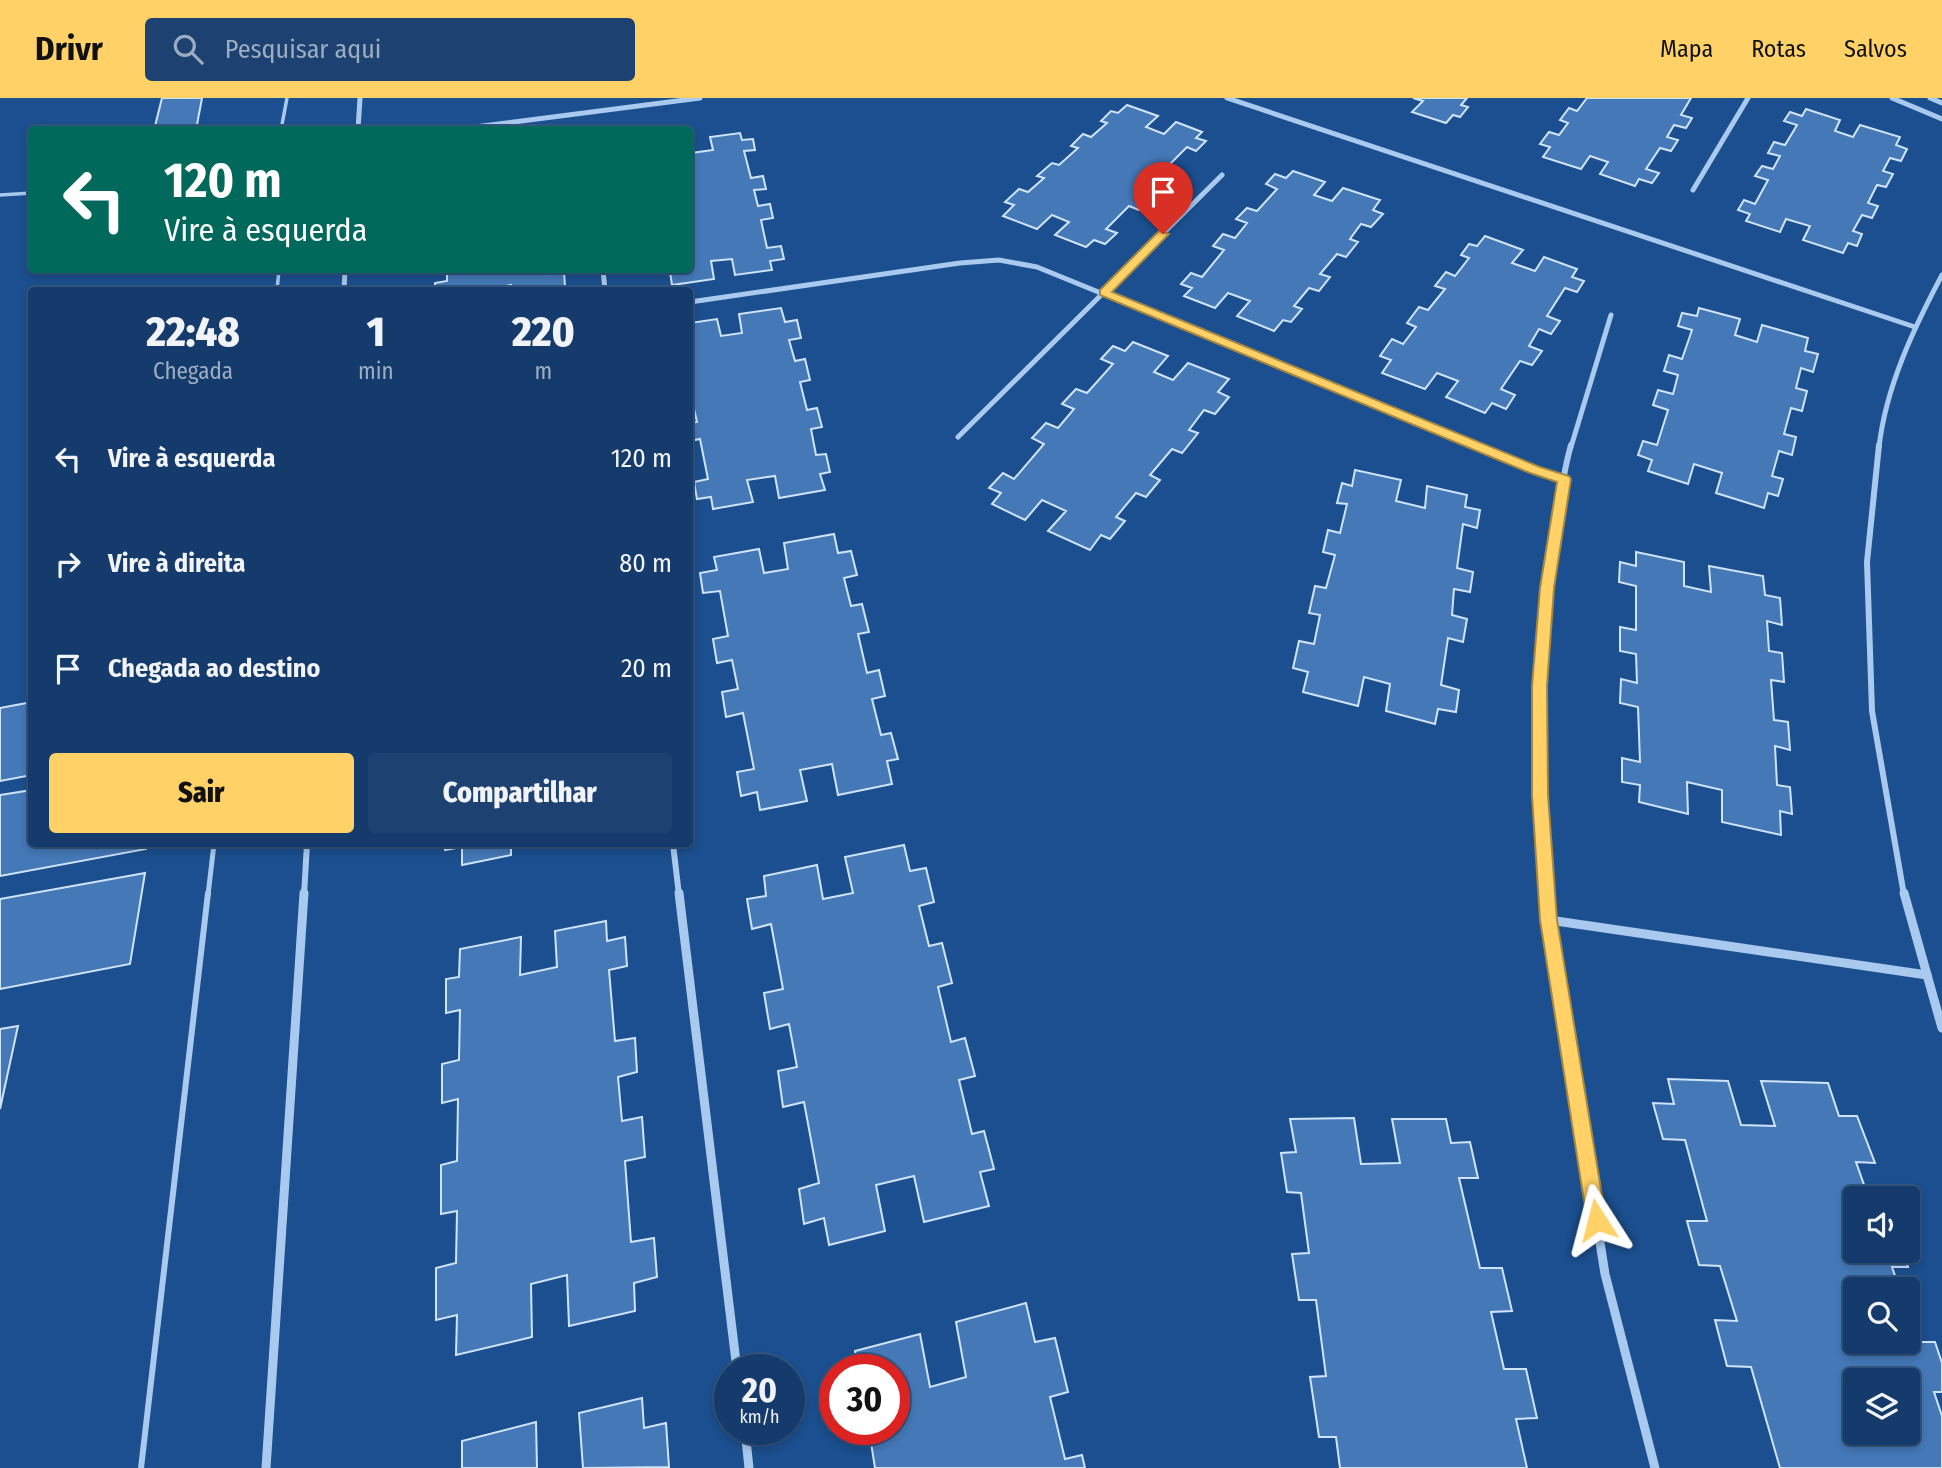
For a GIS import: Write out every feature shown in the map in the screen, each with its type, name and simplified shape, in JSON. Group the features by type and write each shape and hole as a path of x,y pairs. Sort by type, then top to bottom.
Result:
{"street":[{"path":"358,126 360,98"},
{"path":"482,126 700,98"},
{"path":"1227,98 1915,327"},
{"path":"1693,190 1748,98"},
{"path":"1892,98 1942,119"},
{"path":"1930,98 1942,103"},
{"path":"958,438 1223,175"},
{"path":"693,302 960,263 999,260 1037,267 1535,470 1564,479"},
{"path":"1942,275 1915,327 1894,383 1880,439 1867,562 1872,711 1903,891 1942,1028"},
{"path":"1611,315 1569,453 1547,588 1540,686 1540,795 1549,920 1605,1275 1655,1468"},
{"path":"266,1468 307,847"},
{"path":"673,847 735,1354"},
{"path":"1549,920 1927,975"},
{"path":"747,1445 749,1468"}],"lane":[{"path":"282,126 287,98"},
{"path":"0,195 28,192"},
{"path":"141,1468 214,847"}],"building":[{"path":"162,98 202,98 197,126 155,126"},
{"path":"1413,98 1467,98 1461,105 1468,107 1460,117 1453,115 1446,123 1412,112 1423,101"},
{"path":"1587,98 1691,98 1681,115 1692,118 1686,128 1674,125 1667,137 1678,140 1671,151 1660,148 1646,169 1659,173 1652,183 1639,179 1635,186 1600,174 1608,162 1590,156 1581,169 1543,157 1550,147 1540,144 1549,132 1559,135 1568,123 1560,120 1569,108 1577,111"},
{"path":"1127,105 1158,116 1146,127 1164,134 1176,122 1202,132 1196,138 1206,141 1196,151 1187,147 1164,170 1175,174 1164,184 1154,181 1141,194 1151,198 1139,210 1129,206 1106,229 1117,233 1105,244 1094,240 1086,247 1055,235 1069,222 1052,215 1037,229 1003,216 1014,205 1005,202 1019,189 1028,192 1044,178 1037,176 1052,163 1059,165 1078,148 1071,146 1083,134 1091,137 1107,123 1101,121 1111,111 1118,113"},
{"path":"1806,109 1840,120 1835,131 1853,137 1860,125 1900,137 1896,145 1907,149 1901,161 1890,158 1883,171 1893,174 1886,187 1877,185 1868,203 1878,206 1872,218 1862,215 1853,231 1862,234 1857,246 1848,243 1843,253 1803,240 1810,226 1786,219 1780,232 1746,221 1750,214 1738,210 1744,200 1755,204 1768,180 1755,176 1762,166 1773,169 1780,156 1768,153 1774,142 1785,145 1797,125 1784,121 1790,112 1802,116"},
{"path":"740,133 742,140 753,139 755,150 744,151 751,178 763,176 766,189 754,190 758,206 770,204 773,218 761,220 767,248 781,246 784,259 770,261 772,270 735,275 732,259 711,261 714,279 672,285 670,273 693,273 693,153 713,150 710,137"},
{"path":"1293,171 1325,182 1314,195 1332,201 1343,188 1380,200 1373,210 1383,214 1371,227 1361,224 1350,239 1358,242 1346,257 1337,254 1320,274 1330,277 1319,291 1309,288 1294,306 1302,309 1291,322 1283,320 1274,331 1237,316 1250,301 1228,293 1215,308 1184,296 1192,288 1181,284 1191,273 1202,277 1224,250 1213,246 1223,234 1235,238 1247,223 1236,219 1247,208 1257,211 1277,189 1266,184 1275,174 1286,178"},
{"path":"1485,236 1523,250 1512,263 1535,271 1544,257 1577,269 1572,277 1584,281 1577,292 1565,288 1547,316 1560,321 1551,334 1539,329 1529,346 1542,351 1532,365 1520,361 1501,389 1515,395 1506,409 1492,403 1485,413 1446,397 1458,381 1437,373 1425,389 1382,373 1391,360 1380,356 1392,339 1403,344 1416,327 1407,323 1419,307 1428,310 1445,289 1435,286 1446,272 1455,276 1469,258 1461,255 1469,244 1477,246"},
{"path":"447,273 564,273 565,286 435,287 435,283 447,281"},
{"path":"781,308 785,322 797,320 801,338 789,340 795,361 805,359 810,380 800,382 807,410 817,408 822,427 811,429 816,455 826,454 830,472 820,474 825,490 779,498 775,476 747,480 753,502 713,509 711,497 697,499 694,482 708,479 700,439 693,440 693,423 697,422 693,404 693,323 717,319 721,336 742,333 739,314"},
{"path":"1699,308 1740,319 1735,335 1757,342 1762,325 1808,338 1805,351 1818,354 1813,372 1801,368 1796,388 1807,391 1802,411 1791,408 1784,434 1796,437 1792,455 1779,451 1772,476 1783,479 1778,496 1768,493 1764,508 1716,493 1722,473 1694,464 1688,484 1648,471 1652,460 1638,455 1643,441 1657,445 1668,410 1653,405 1658,390 1673,394 1678,375 1664,371 1669,355 1682,359 1692,330 1678,326 1682,313 1697,316"},
{"path":"1133,342 1168,356 1154,372 1173,380 1188,363 1229,379 1218,392 1229,397 1215,414 1204,410 1189,430 1198,433 1182,453 1172,449 1150,475 1160,480 1146,497 1136,493 1116,517 1125,521 1110,539 1101,535 1090,550 1048,531 1066,511 1042,500 1025,520 992,504 1001,493 989,488 1003,473 1014,479 1044,444 1032,438 1046,423 1058,428 1074,409 1062,404 1076,389 1087,393 1113,364 1101,359 1113,346 1125,351"},
{"path":"1355,470 1401,480 1396,501 1425,508 1427,486 1467,495 1465,507 1480,510 1477,528 1463,524 1457,568 1473,572 1470,592 1454,589 1452,615 1467,619 1463,642 1448,638 1441,685 1459,690 1456,712 1438,709 1435,724 1386,711 1390,684 1364,677 1358,706 1303,692 1308,672 1293,668 1299,641 1314,644 1320,615 1309,613 1315,586 1326,588 1335,555 1323,552 1328,530 1340,533 1347,504 1337,503 1342,483 1352,486"},
{"path":"834,534 838,553 851,551 857,575 844,578 851,606 862,604 869,632 858,634 867,673 879,670 885,696 872,699 881,735 891,733 898,759 887,761 892,784 838,795 832,764 800,770 807,801 760,810 757,792 741,796 737,772 754,769 743,713 726,717 722,692 738,689 732,660 717,663 713,639 728,636 720,591 703,593 700,573 717,570 714,557 759,549 764,573 788,569 784,543"},
{"path":"1636,552 1684,562 1684,586 1711,592 1709,566 1763,576 1765,595 1780,598 1782,625 1767,621 1769,651 1782,653 1784,682 1771,680 1774,720 1788,722 1790,750 1775,746 1777,785 1790,787 1792,814 1780,811 1781,835 1722,822 1722,790 1687,782 1688,814 1639,802 1640,785 1622,782 1622,758 1640,762 1638,707 1620,703 1621,679 1637,683 1636,654 1620,651 1620,627 1636,630 1636,586 1619,582 1620,562 1636,566"},
{"path":"28,703 28,776 0,781 0,708"},
{"path":"28,791 28,847 146,849 0,876 0,795"},
{"path":"904,845 910,871 926,868 934,902 919,906 929,946 942,943 952,983 938,987 951,1042 965,1038 975,1076 959,1080 972,1134 984,1131 994,1169 980,1172 989,1206 924,1222 914,1176 876,1185 885,1231 829,1245 824,1218 804,1224 799,1189 819,1183 804,1102 783,1107 778,1071 797,1067 789,1024 770,1029 764,993 783,989 771,924 752,929 747,899 766,896 764,876 817,865 823,899 853,893 845,857"},
{"path":"462,847 511,847 511,855 462,865"},
{"path":"145,873 130,964 0,989 0,899"},
{"path":"606,921 607,941 625,937 627,966 609,970 615,1041 635,1038 637,1072 618,1077 622,1121 642,1117 645,1157 625,1161 631,1242 654,1238 657,1277 634,1283 635,1311 569,1326 567,1275 531,1284 532,1337 456,1355 457,1315 436,1320 436,1268 456,1263 457,1211 441,1214 441,1165 457,1161 458,1099 442,1103 442,1064 459,1060 460,1010 446,1013 446,979 459,977 460,949 521,937 520,975 557,967 555,931"},
{"path":"18,1026 0,1109 0,1029"},
{"path":"1668,1079 1728,1081 1741,1125 1775,1126 1761,1081 1828,1083 1839,1116 1857,1116 1875,1163 1856,1162 1864,1186 1843,1186 1843,1263 1907,1263 1908,1267 1892,1267 1895,1277 1843,1277 1843,1354 1920,1354 1920,1342 1935,1342 1942,1363 1942,1392 1934,1392 1942,1416 1942,1468 1780,1468 1751,1367 1727,1366 1715,1320 1737,1321 1720,1266 1699,1265 1687,1221 1707,1221 1685,1140 1663,1139 1653,1103 1674,1104"},
{"path":"1354,1118 1361,1164 1400,1163 1392,1119 1446,1119 1451,1143 1470,1142 1478,1178 1459,1178 1480,1268 1502,1268 1512,1311 1491,1312 1504,1369 1526,1369 1537,1418 1516,1419 1527,1468 1340,1468 1336,1437 1319,1437 1310,1377 1326,1376 1316,1300 1299,1300 1292,1254 1309,1253 1301,1193 1287,1192 1281,1153 1296,1152 1290,1119"},
{"path":"1026,1303 1035,1342 1055,1338 1068,1392 1050,1397 1065,1459 1082,1455 1085,1468 875,1468 871,1445 910,1445 910,1354 855,1354 855,1351 920,1334 930,1387 966,1377 956,1322"},
{"path":"642,1398 644,1428 666,1423 669,1467 583,1468 579,1413"},
{"path":"536,1422 537,1468 462,1468 462,1441"}],"route":[{"path":"1163,234 1104,293 1535,470 1564,479 1547,588 1540,686 1540,795 1549,920 1597,1220"}]}
